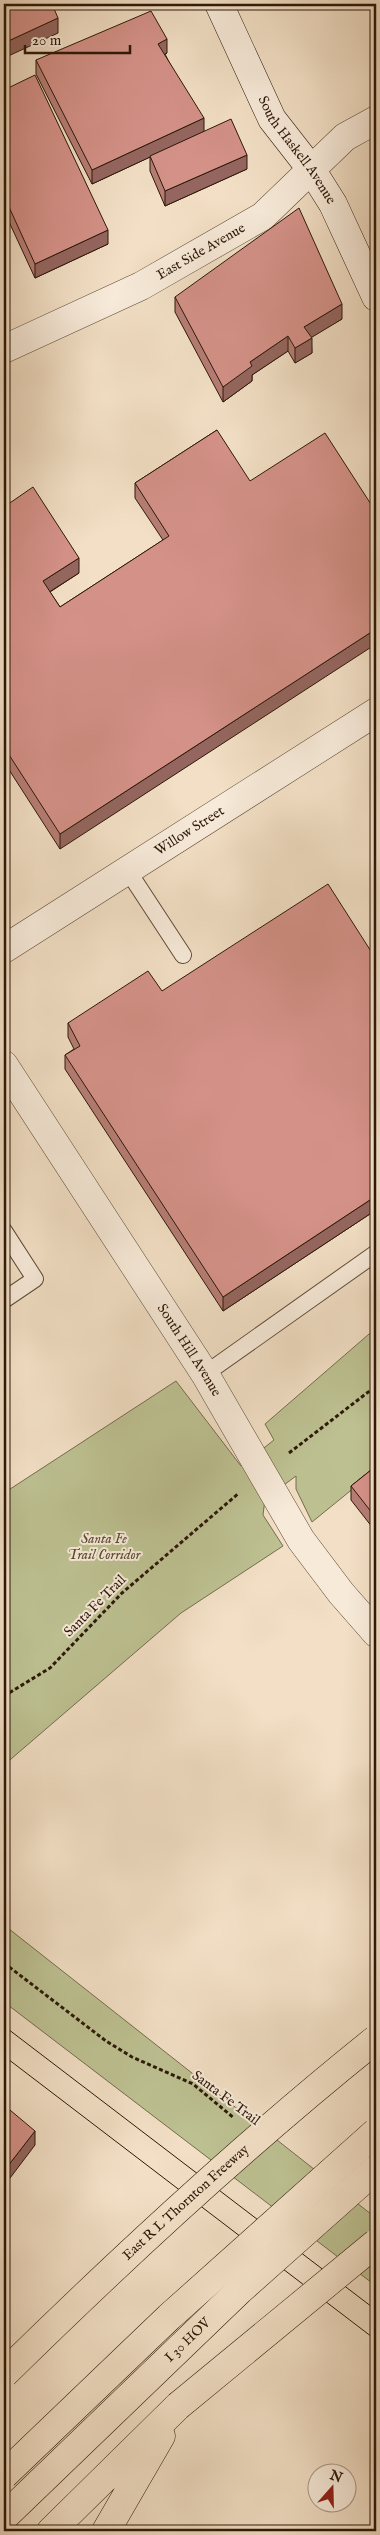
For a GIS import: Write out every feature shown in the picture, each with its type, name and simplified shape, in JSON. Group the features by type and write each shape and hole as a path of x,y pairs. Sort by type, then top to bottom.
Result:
{"highway":[{"name":"East R L Thornton Freeway","path":"4,2374 107,2274 288,2111 376,2039"},
{"name":"I 30 HOV","path":"4,2475 169,2317 376,2132"},
{"name":"I 30 HOV","path":"4,2517 240,2290 376,2169"},
{"path":"50,2531 178,2406 376,2242"},
{"path":"106,2531 178,2406"}],"street":[{"name":"South Haskell Avenue","path":"219,4 272,119 310,169 333,204 376,297"},
{"name":"East Side Avenue","path":"4,349 141,286 263,216 310,169 345,138 376,120"},
{"name":"Willow Street","path":"4,949 376,712"},
{"name":"South Hill Avenue","path":"4,1065 204,1374 301,1540 341,1593 376,1633"}],"lane":[{"path":"128,871 183,955"},
{"path":"4,1231 35,1279 4,1300"},
{"path":"204,1374 376,1253"}],"path":[{"path":"283,1457 376,1386"},
{"name":"Santa Fe Trail","path":"4,1696 50,1668 122,1593 244,1489"},
{"name":"Santa Fe Trail","path":"4,1963 106,2041 132,2057 193,2084 239,2121"}],"green space":[{"name":"Santa Fe Trail Corridor","path":"376,1328 376,1470 312,1522 296,1489 296,1476 265,1499 263,1515 283,1546 181,1613 4,1765 4,1493 176,1381 241,1466 274,1440 265,1424"},
{"path":"4,1925 376,2218 376,2286 4,2002"}],"building":[{"path":"4,4 52,4 58,18 4,43"},
{"path":"151,11 167,39 158,44 204,118 92,170 36,60"},
{"path":"35,75 108,230 35,264 4,196 4,90"},
{"path":"231,119 247,155 165,191 150,156"},
{"path":"299,208 342,304 304,327 312,338 295,348 288,336 250,362 252,366 223,387 175,297"},
{"path":"217,430 250,481 325,433 376,512 376,629 60,834 4,747 4,507 33,487 79,558 43,581 60,607 169,536 135,483"},
{"path":"328,884 376,961 376,1196 223,1297 65,1055 80,1046 68,1023 148,971 162,991"},
{"path":"376,1466 376,1518 351,1486"},
{"path":"4,2105 35,2131 4,2171"}],"tram line":[{"path":"4,2026 376,2310"},
{"path":"4,2056 376,2340"}]}
